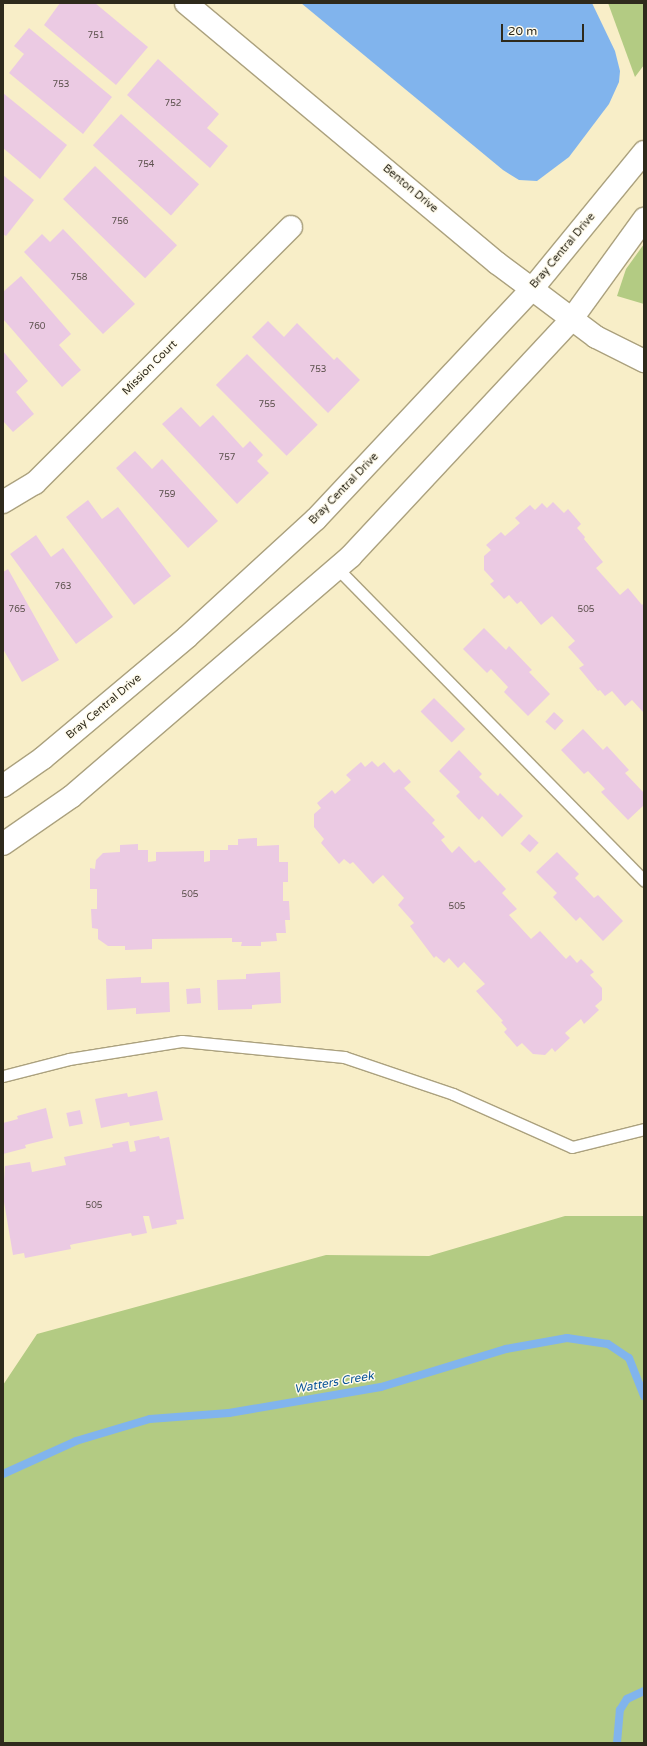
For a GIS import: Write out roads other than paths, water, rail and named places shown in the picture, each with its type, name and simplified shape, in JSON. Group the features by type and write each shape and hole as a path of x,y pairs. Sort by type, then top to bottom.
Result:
{"street":[{"name":"Benton Drive","path":"186,3 497,263 571,320 596,337 644,361"},
{"name":"Bray Central Drive","path":"3,786 43,758 187,637 316,519 532,289 644,152"},
{"path":"3,844 72,797 337,568 571,320 644,219"},
{"name":"Mission Court","path":"3,502 35,483 291,227"}],"lane":[{"path":"337,568 644,880"},
{"path":"3,1076 69,1059 182,1041 344,1057 453,1094 572,1147 644,1129"}],"water":[{"path":"301,3 592,3 615,51 620,71 619,82 609,104 569,157 537,181 519,180 503,170"}],"waterway":[{"name":"Watters Creek","path":"3,1474 76,1441 150,1419 229,1413 381,1387 506,1349 567,1338 608,1344 629,1358 644,1396"},
{"path":"617,1743 620,1710 627,1699 644,1691"}]}
